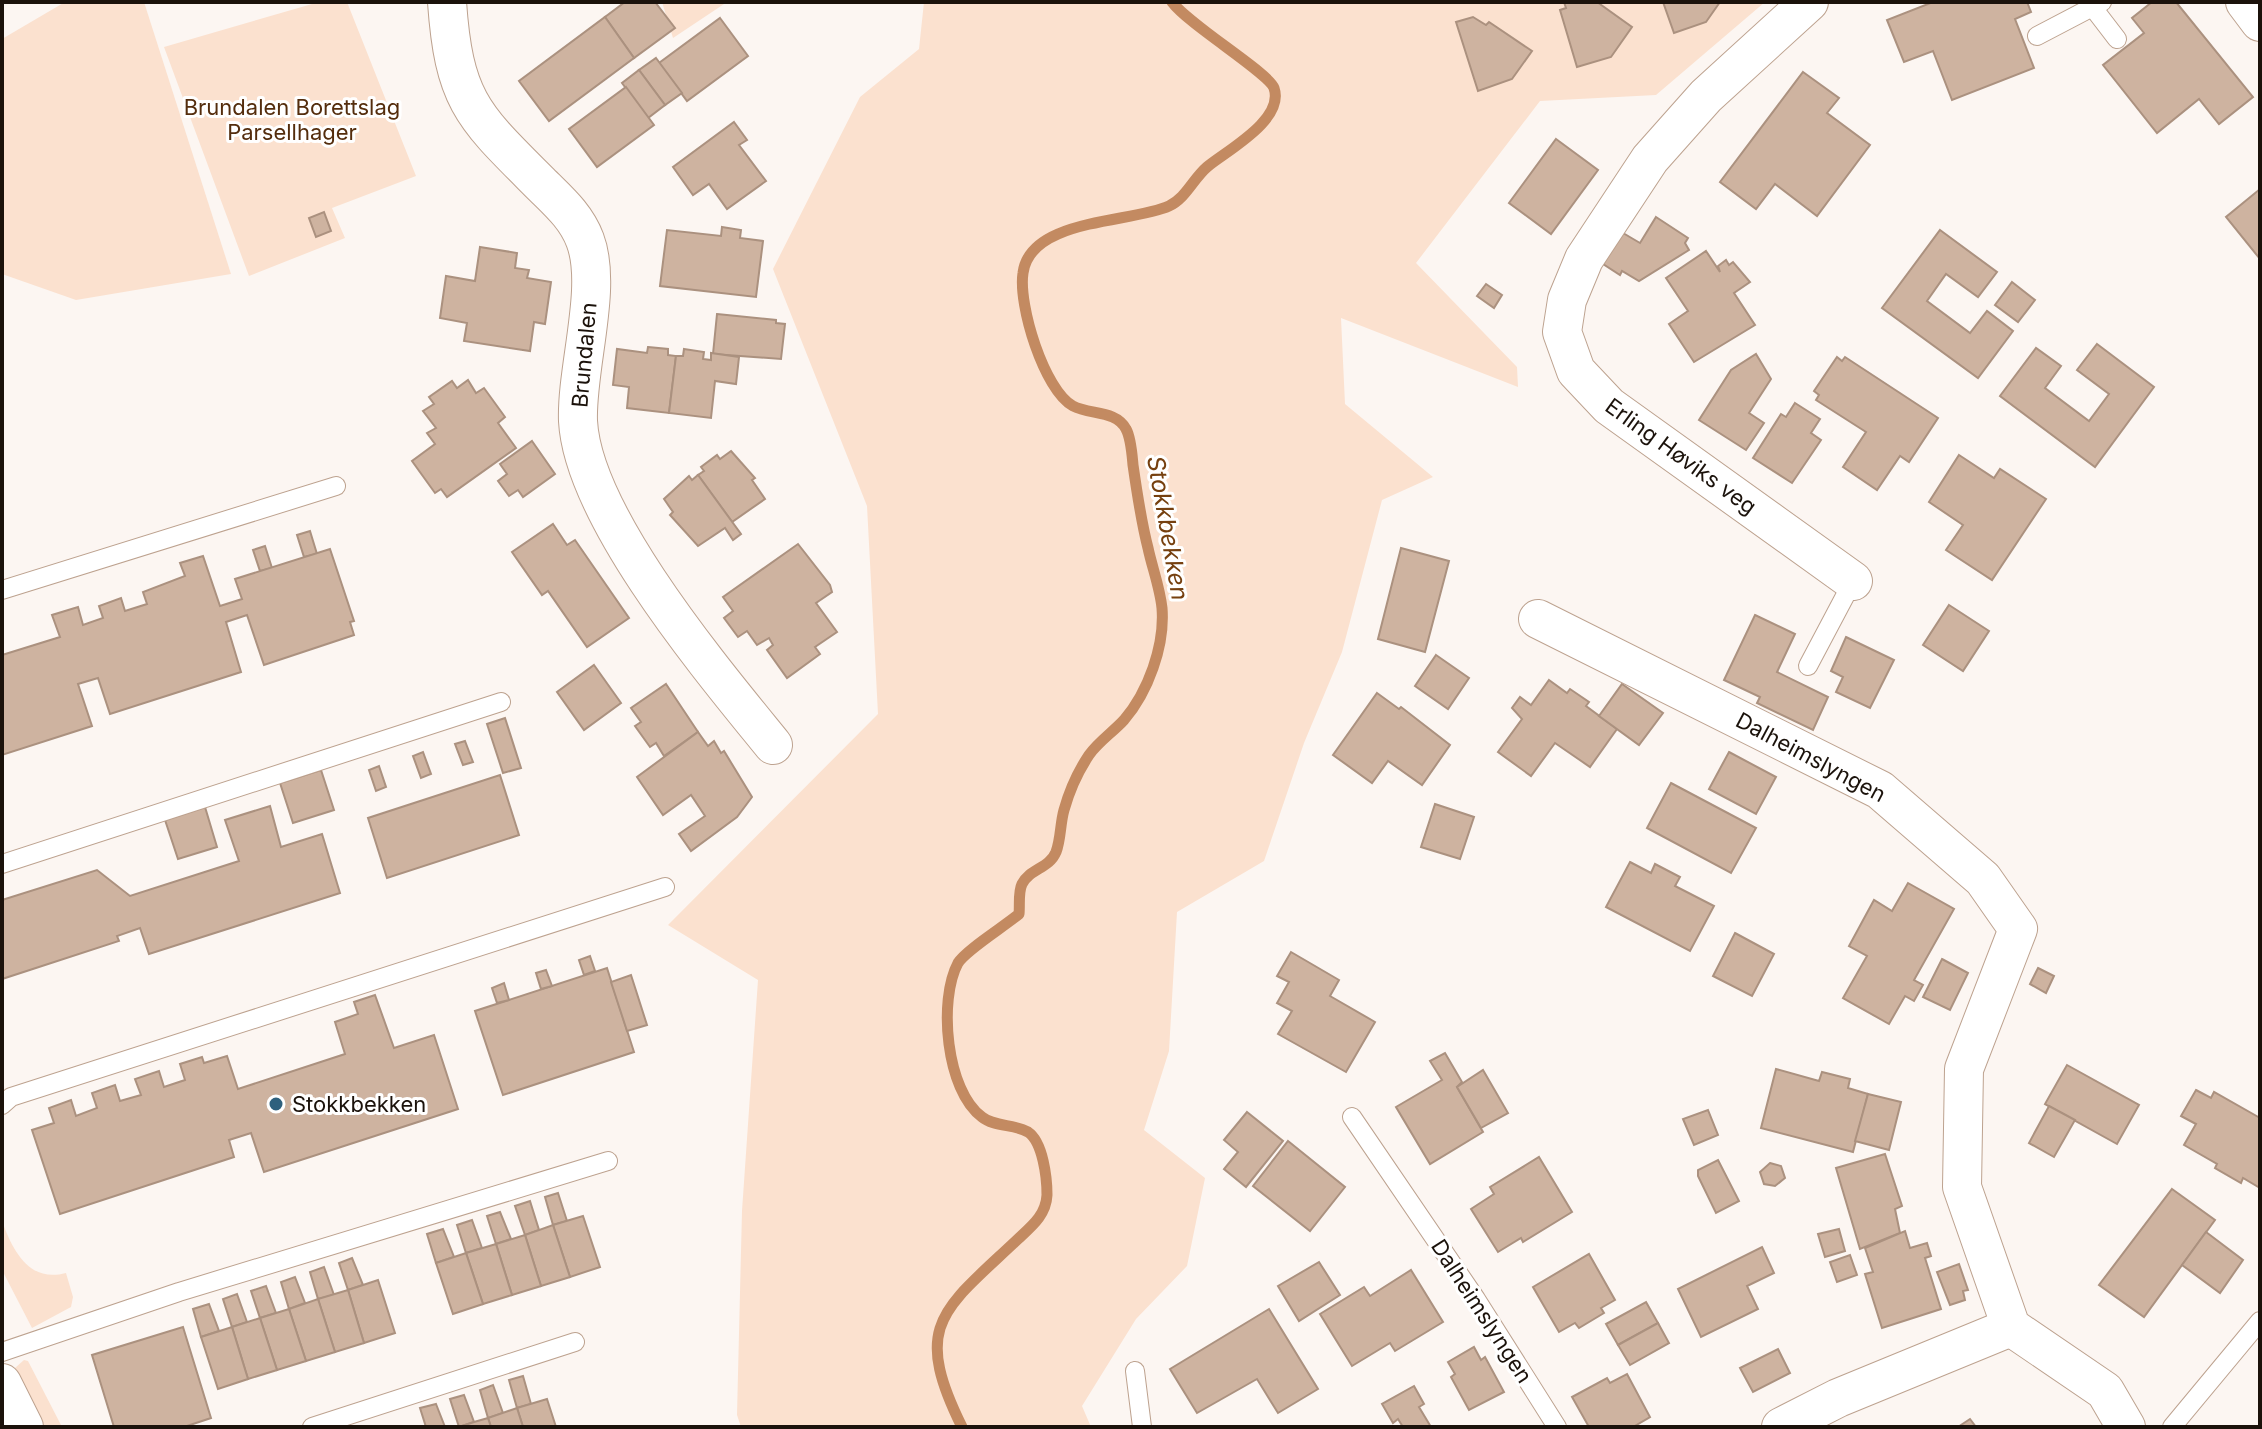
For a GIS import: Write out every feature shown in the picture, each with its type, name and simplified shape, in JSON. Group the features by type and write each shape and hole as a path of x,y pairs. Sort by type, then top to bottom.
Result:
{"street":[{"name":"Brundalen","path":"447,2 450,44 472,111 494,138 569,212 585,240 590,278 578,425 603,498 630,551 676,621 773,745"},
{"name":"Erling Høviks veg","path":"1809,2 1706,96 1650,159 1584,259 1567,300 1562,332 1576,371 1609,406 1853,581"},
{"path":"2245,2 2260,22"},
{"name":"Dalheimslyngen","path":"1538,619 1880,790 1983,879 2018,929 1964,1069 1962,1187 2011,1327"},
{"path":"1781,1427 1838,1398 2011,1327 2105,1391 2126,1427"},
{"path":"2,1383 24,1427"}],"lane":[{"path":"2037,36 2098,6 2117,39"},
{"path":"2,590 336,486"},
{"path":"1808,666 1853,581"},
{"path":"2,864 501,702"},
{"path":"2,1105 11,1097 665,887"},
{"name":"Dalheimslyngen","path":"1352,1117 1476,1299 1557,1427"},
{"path":"2,1352 179,1292 608,1161"},
{"path":"2172,1427 2260,1321"},
{"path":"312,1427 575,1342"},
{"path":"1135,1371 1142,1427"}],"green space":[{"path":"65,2 144,2 231,274 76,300 2,274 2,39"},
{"name":"Brundalen Borettslag Parsellhager","path":"319,2 347,2 416,176 332,208 345,238 249,276 164,47"},
{"path":"662,2 727,2 673,38"},
{"path":"924,2 1765,2 1656,95 1540,101 1416,263 1517,367 1518,387 1341,318 1345,404 1433,477 1382,500 1342,652 1304,743 1264,861 1177,912 1169,1051 1144,1130 1205,1178 1187,1266 1136,1319 1082,1406 1091,1427 741,1427 737,1415 742,1211 758,980 668,925 878,714 867,506 773,269 860,97 919,49"},
{"path":"2,1221 11,1243 24,1262 42,1273 66,1273 73,1297 71,1307 32,1328 2,1270"},
{"path":"24,1360 28,1361 62,1427 45,1427 15,1368"}],"building":[{"path":"625,2 655,2 675,28 634,58 605,17"},
{"path":"1564,2 1597,2 1632,27 1611,57 1577,67 1560,10 1566,8"},
{"path":"1663,2 1720,2 1706,22 1674,33"},
{"path":"1933,2 2027,2 2031,12 2015,19 2034,68 1952,100 1933,51 1904,62 1887,20"},
{"path":"2152,2 2176,2 2253,97 2219,124 2199,99 2157,133 2103,65 2144,33 2132,18"},
{"path":"605,17 634,58 549,121 519,81"},
{"path":"1473,17 1486,25 1489,22 1532,51 1512,79 1478,91 1456,22"},
{"path":"720,18 748,56 687,101 659,63"},
{"path":"656,58 682,93 665,105 639,70"},
{"path":"639,70 665,105 648,118 622,83"},
{"path":"1803,72 1839,98 1827,113 1870,145 1817,216 1775,184 1756,209 1720,182"},
{"path":"626,87 654,125 597,167 569,129"},
{"path":"734,122 747,140 739,145 766,181 727,209 709,184 693,195 673,167"},
{"path":"1556,139 1598,170 1551,234 1509,203"},
{"path":"2260,189 2260,259 2226,217"},
{"path":"324,212 331,231 316,237 309,218"},
{"path":"1656,217 1688,238 1685,243 1689,250 1639,281 1622,271 1620,275 1603,264 1623,233 1640,243"},
{"path":"722,227 741,230 740,238 763,241 756,297 660,286 667,230 721,236"},
{"path":"1940,230 1997,272 1978,297 1946,274 1927,301 1970,333 1987,311 2013,331 1978,378 1882,308"},
{"path":"480,247 517,253 515,268 529,270 527,278 551,282 545,324 534,322 530,351 464,341 467,323 440,318 446,276 475,281"},
{"path":"1706,251 1720,272 1718,266 1726,260 1729,265 1733,262 1750,282 1734,293 1755,325 1694,362 1669,324 1688,311 1666,278"},
{"path":"2012,282 2035,300 2018,322 1995,305"},
{"path":"1486,284 1502,295 1494,308 1477,296"},
{"path":"717,314 776,320 776,323 785,324 781,359 713,354"},
{"path":"2097,344 2154,387 2095,467 2000,396 2036,348 2061,366 2045,388 2089,421 2109,394 2077,370"},
{"path":"648,347 668,349 668,355 676,356 669,413 627,408 629,387 613,385 617,349 647,353"},
{"path":"684,349 704,352 703,359 711,360 711,353 739,357 736,384 715,381 711,418 669,413 676,356 683,356"},
{"path":"1756,354 1771,379 1749,413 1764,423 1746,450 1699,420 1731,370"},
{"path":"1837,357 1842,361 1845,357 1938,418 1909,462 1900,456 1877,490 1843,467 1866,432 1816,400 1819,395 1814,391"},
{"path":"468,380 476,393 484,388 505,417 498,423 516,448 447,497 441,489 435,493 412,461 435,444 427,433 436,428 423,411 434,404 429,397 452,381 457,388"},
{"path":"1795,403 1820,419 1811,433 1821,440 1792,483 1753,458 1781,414 1786,417"},
{"path":"532,441 555,474 523,497 518,490 509,496 498,481 507,474 500,464"},
{"path":"731,451 755,478 752,480 765,499 732,522 698,475 704,471 701,467 717,455 720,459"},
{"path":"1959,455 1994,478 2000,469 2046,499 1992,580 1946,550 1963,525 1929,502"},
{"path":"698,475 741,534 733,540 725,528 698,546 670,515 673,512 664,499 689,476 692,480"},
{"path":"553,524 567,545 575,540 629,618 587,647 548,591 542,595 512,552"},
{"path":"310,531 317,554 304,557 297,535"},
{"path":"798,544 830,585 832,592 816,603 837,632 815,647 820,654 787,678 767,650 773,645 769,638 757,645 747,631 738,637 724,618 733,611 723,597"},
{"path":"265,546 272,568 260,571 253,550"},
{"path":"1401,548 1449,561 1425,652 1378,639"},
{"path":"330,549 354,621 350,622 354,635 264,665 247,615 226,622 241,672 110,714 98,678 78,684 92,726 2,755 2,655 60,637 52,615 78,607 83,625 103,618 99,606 121,598 125,611 147,604 143,592 185,576 180,563 203,556 220,606 242,599 235,579"},
{"path":"1949,605 1989,631 1963,671 1923,645"},
{"path":"1755,615 1795,634 1777,672 1828,697 1813,730 1757,703 1760,697 1724,680"},
{"path":"1846,637 1894,660 1870,708 1836,692 1843,677 1831,671"},
{"path":"1436,655 1469,678 1448,709 1415,686"},
{"path":"594,665 621,703 584,730 557,692"},
{"path":"1549,680 1567,693 1570,689 1589,702 1586,706 1617,729 1590,767 1555,743 1531,776 1498,752 1522,719 1512,708 1520,697 1531,705"},
{"path":"666,684 698,732 664,756 656,743 650,747 635,726 641,722 631,708"},
{"path":"1622,684 1663,713 1639,745 1599,716"},
{"path":"1377,693 1399,709 1401,707 1450,745 1422,785 1388,761 1372,783 1333,755"},
{"path":"505,718 521,768 503,773 487,724"},
{"path":"698,732 708,746 714,741 721,753 724,751 752,797 737,817 691,851 679,834 705,816 691,795 663,815 637,777"},
{"path":"465,741 473,762 463,765 455,744"},
{"path":"423,752 431,774 421,778 413,756"},
{"path":"1729,752 1776,777 1756,814 1709,789"},
{"path":"379,766 386,787 376,791 369,770"},
{"path":"321,770 334,810 293,823 280,783"},
{"path":"500,775 519,835 387,878 368,818"},
{"path":"1671,783 1756,828 1731,873 1647,828"},
{"path":"1435,804 1474,817 1460,859 1421,847"},
{"path":"270,806 281,847 322,834 340,893 149,954 140,928 117,936 119,941 2,979 2,900 97,870 130,896 239,861 225,820"},
{"path":"205,807 217,847 178,859 165,820"},
{"path":"1630,862 1651,873 1655,864 1680,877 1675,886 1714,906 1690,951 1606,907"},
{"path":"1908,883 1954,909 1914,980 1923,985 1914,1001 1905,996 1889,1024 1843,998 1867,956 1849,946 1874,900 1892,911"},
{"path":"1735,933 1774,954 1752,996 1713,976"},
{"path":"1291,952 1339,980 1330,996 1375,1022 1346,1072 1278,1034 1292,1011 1277,1003 1289,982 1277,976"},
{"path":"590,956 595,971 584,975 579,960"},
{"path":"1942,959 1968,973 1950,1010 1923,997"},
{"path":"607,968 634,1052 503,1095 475,1011"},
{"path":"2038,968 2054,976 2046,993 2030,984"},
{"path":"546,970 552,986 541,989 536,973"},
{"path":"631,975 647,1025 627,1031 611,982"},
{"path":"504,983 509,1000 497,1003 492,988"},
{"name":"Stokkbekken","path":"375,995 394,1048 434,1035 458,1109 264,1172 251,1133 229,1140 234,1157 60,1214 32,1130 54,1123 49,1108 71,1100 76,1116 97,1108 92,1093 115,1085 120,1101 141,1095 135,1079 159,1071 164,1087 185,1080 180,1064 202,1057 204,1063 227,1056 238,1089 345,1054 335,1022 358,1014 354,1002"},
{"path":"1445,1053 1462,1082 1457,1087 1483,1132 1430,1164 1396,1107 1442,1080 1430,1061"},
{"path":"2067,1065 2139,1105 2117,1144 2045,1104"},
{"path":"1776,1069 1819,1081 1822,1072 1850,1079 1848,1088 1868,1094 1853,1152 1761,1128"},
{"path":"1483,1070 1508,1113 1481,1128 1457,1087"},
{"path":"2196,1090 2211,1098 2214,1092 2260,1118 2260,1188 2243,1178 2241,1183 2215,1168 2217,1164 2184,1145 2196,1124 2181,1116"},
{"path":"1868,1094 1901,1102 1889,1150 1855,1141"},
{"path":"2049,1106 2075,1120 2054,1157 2029,1143"},
{"path":"1708,1110 1718,1135 1694,1145 1683,1119"},
{"path":"1247,1112 1283,1141 1246,1187 1224,1169 1238,1152 1224,1140"},
{"path":"1288,1141 1345,1187 1310,1231 1253,1186"},
{"path":"1885,1154 1902,1206 1895,1209 1900,1233 1860,1249 1836,1168"},
{"path":"1539,1157 1572,1212 1523,1242 1521,1238 1498,1252 1471,1209 1494,1194 1490,1187"},
{"path":"1718,1160 1739,1201 1716,1213 1698,1170"},
{"path":"1770,1163 1781,1166 1785,1178 1775,1186 1764,1184 1760,1172"},
{"path":"2172,1189 2215,1220 2144,1317 2099,1285"},
{"path":"558,1193 567,1221 553,1225 545,1197"},
{"path":"530,1201 539,1230 525,1235 515,1206"},
{"path":"500,1212 511,1239 496,1244 487,1216"},
{"path":"583,1216 600,1267 570,1277 553,1225"},
{"path":"472,1220 482,1248 466,1253 457,1225"},
{"path":"553,1225 570,1277 541,1286 525,1235"},
{"path":"443,1229 454,1257 436,1263 427,1234"},
{"path":"1839,1229 1845,1251 1825,1257 1818,1234"},
{"path":"1905,1231 1910,1248 1927,1243 1931,1256 1925,1258 1941,1309 1882,1328 1865,1274 1873,1272 1865,1248"},
{"path":"2206,1232 2243,1260 2220,1293 2182,1265"},
{"path":"525,1235 541,1286 512,1295 496,1244"},
{"path":"496,1244 512,1295 483,1304 466,1253"},
{"path":"1762,1247 1774,1273 1747,1286 1758,1309 1701,1337 1678,1289"},
{"path":"466,1253 483,1304 453,1314 436,1263"},
{"path":"1589,1254 1615,1300 1601,1308 1604,1313 1579,1328 1575,1323 1559,1332 1533,1287"},
{"path":"1850,1255 1857,1275 1837,1282 1830,1262"},
{"path":"352,1258 363,1285 348,1290 339,1263"},
{"path":"1319,1262 1340,1295 1299,1321 1278,1286"},
{"path":"1959,1264 1968,1290 1963,1291 1965,1300 1950,1305 1937,1272"},
{"path":"324,1267 334,1295 318,1299 310,1272"},
{"path":"1411,1270 1443,1322 1395,1351 1390,1343 1352,1366 1320,1314 1364,1287 1370,1296"},
{"path":"295,1277 305,1303 289,1309 281,1282"},
{"path":"378,1280 395,1333 364,1343 348,1290"},
{"path":"266,1286 276,1313 260,1318 251,1291"},
{"path":"348,1290 364,1343 335,1352 318,1299"},
{"path":"237,1294 247,1322 232,1327 223,1299"},
{"path":"318,1299 335,1352 306,1361 289,1309"},
{"path":"1646,1302 1658,1323 1618,1345 1606,1324"},
{"path":"209,1304 219,1331 201,1337 193,1309"},
{"path":"289,1309 306,1361 277,1370 260,1318"},
{"path":"1269,1309 1318,1389 1278,1413 1257,1379 1197,1413 1170,1369"},
{"path":"260,1318 277,1370 248,1379 232,1327"},
{"path":"1658,1323 1669,1343 1630,1365 1618,1345"},
{"path":"183,1327 211,1418 184,1427 114,1427 92,1355"},
{"path":"232,1327 248,1379 218,1389 201,1337"},
{"path":"1474,1347 1481,1360 1485,1357 1504,1392 1469,1410 1451,1377 1455,1374 1448,1362"},
{"path":"1778,1349 1790,1373 1753,1392 1740,1368"},
{"path":"1627,1374 1650,1417 1633,1427 1589,1427 1572,1397 1607,1378 1610,1383"},
{"path":"523,1376 531,1404 517,1408 509,1380"},
{"path":"493,1385 503,1413 488,1418 480,1390"},
{"path":"1414,1386 1424,1404 1419,1407 1431,1427 1403,1427 1398,1419 1393,1423 1382,1404"},
{"path":"464,1395 474,1422 459,1427 450,1399"},
{"path":"547,1399 556,1427 523,1427 517,1408"},
{"path":"436,1404 445,1427 426,1427 420,1408"},
{"path":"517,1408 523,1427 491,1427 488,1418"},
{"path":"488,1418 491,1427 459,1427 474,1422"},
{"path":"1970,1419 1976,1427 1958,1427"}],"waterway":[{"name":"Stokkbekken","path":"962,1427 939,1364 938,1341 943,1321 970,1284 1037,1220 1047,1195 1043,1161 1033,1137 1023,1129 982,1117 960,1087 953,1067 947,1021 952,979 962,958 1019,914 1025,879 1053,858 1058,847 1064,810 1075,781 1093,750 1133,709 1153,668 1162,623 1161,600 1143,528 1128,433 1116,419 1073,406 1052,383 1029,325 1023,273 1030,255 1044,242 1063,232 1152,212 1175,203 1207,167 1263,123 1275,100 1274,88 1269,81 1172,2"}],"place":[{"name":"Stokkbekken","path":"276,1104"}]}
